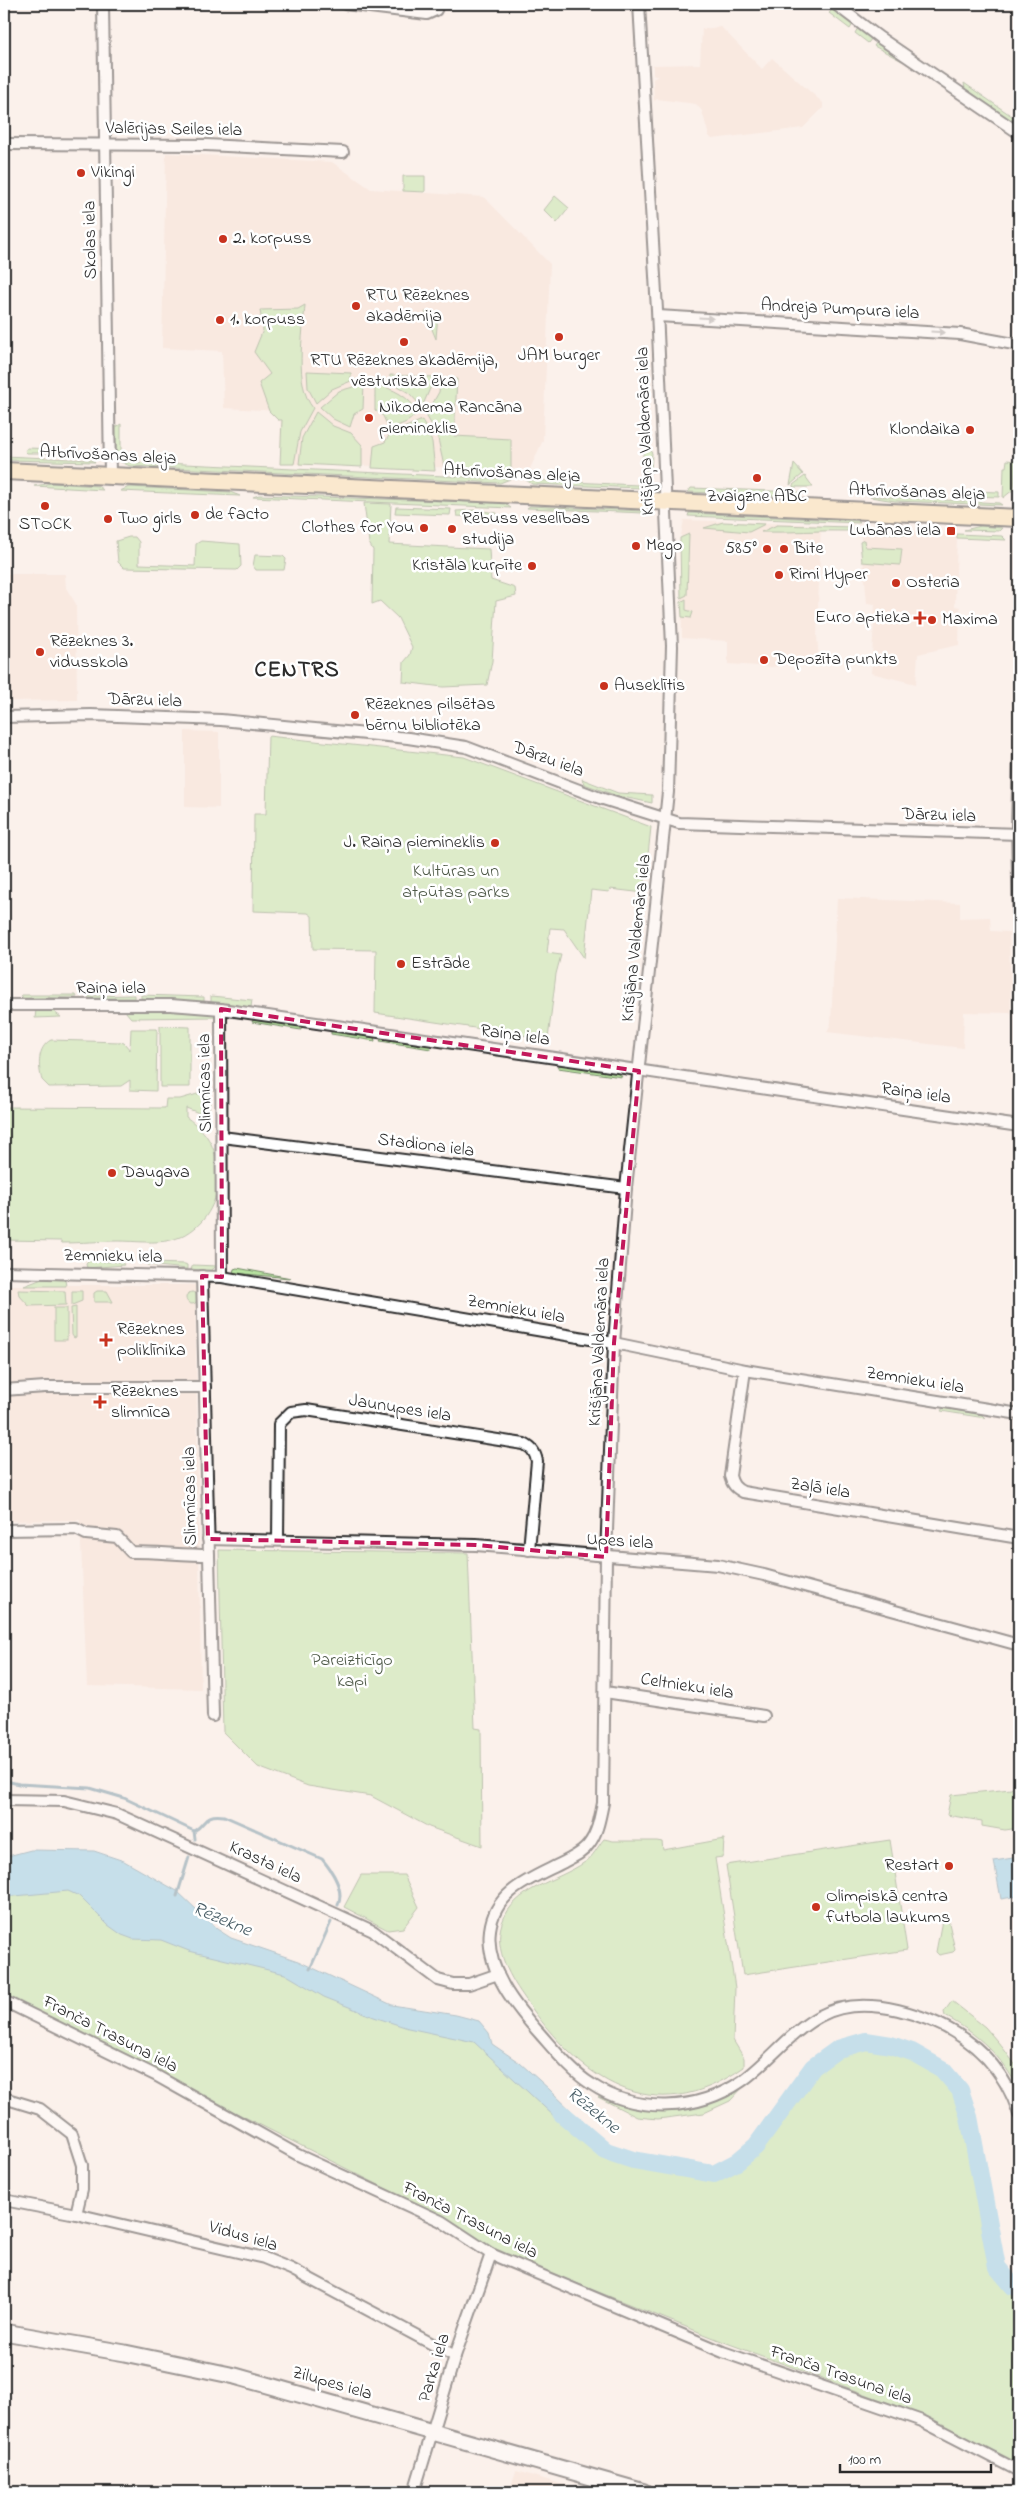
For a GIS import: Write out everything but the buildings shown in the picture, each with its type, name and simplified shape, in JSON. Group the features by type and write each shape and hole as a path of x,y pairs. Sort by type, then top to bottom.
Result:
{"main road":[{"name":"Atbrīvošanas aleja","path":"4,471 1019,518"},
{"name":"Zilupes iela","path":"4,2332 119,2352 235,2376 644,2492"}],"street":[{"name":"Skolas iela","path":"103,4 110,476"},
{"path":"345,4 426,14 436,10 438,4"},
{"name":"Krišjāņa Valdemāra iela","path":"639,4 658,316 672,646 668,792 626,1188 614,1343 606,1558 603,1802 597,1830 584,1850 516,1887 500,1902 492,1917 491,1953 498,1974 522,2013 569,2065 591,2084 624,2100 651,2106 678,2105 719,2094 742,2081 819,2017 842,2008 865,2005 886,2007 920,2015 959,2034 978,2049 997,2070 1019,2114"},
{"path":"835,4 880,38 1019,133"},
{"name":"Valērijas Seiles iela","path":"4,144 206,145 343,152"},
{"name":"Andreja Pumpura iela","path":"658,316 960,334 1019,345"},
{"name":"Dārzu iela","path":"4,717 91,715 221,720 408,738 466,747 600,798 665,819 698,825 1018,834"},
{"path":"1019,751 1019,934"},
{"name":"Raiņa iela","path":"4,1005 171,1005 221,1010 1019,1126"},
{"name":"Slimnīcas iela","path":"221,1010 222,1277"},
{"name":"Stadiona iela","path":"222,1137 626,1188"},
{"name":"Zemnieku iela","path":"4,1272 222,1277 614,1343 745,1370 1019,1414"},
{"name":"Slimnīcas iela","path":"202,1276 213,1716"},
{"name":"Zaļā iela","path":"745,1370 730,1476 732,1483 737,1489 743,1492 1019,1538"},
{"path":"4,1390 45,1387 205,1387"},
{"name":"Jaunupes iela","path":"278,1540 279,1424 291,1412 306,1410 531,1447 537,1461 529,1550"},
{"path":"4,1530 76,1530 86,1534 117,1537 131,1552 160,1552 190,1556 209,1555"},
{"name":"Upes iela","path":"208,1539 476,1545 606,1558 726,1567 1019,1645"},
{"name":"Celtnieku iela","path":"605,1692 764,1716"},
{"name":"Krasta iela","path":"4,1800 64,1801 117,1814 373,1931 438,1980 453,1984 469,1984 498,1974"},
{"name":"Franča Trasuna iela","path":"4,2001 155,2075 298,2155 440,2221 491,2254 723,2352 922,2421 1019,2471"},
{"path":"4,2098 40,2109 72,2134 82,2165 82,2189 76,2214"},
{"name":"Vidus iela","path":"4,2200 76,2214 264,2258 291,2269 455,2356"},
{"name":"Parka iela","path":"414,2492 455,2356 491,2254"}],"highlighted area":[{"path":"221,1009 639,1071 614,1343 606,1557 476,1545 208,1539 202,1276 222,1277"}],"shaded area":[{"path":"721,27 762,69 772,58 823,103 823,108 803,128 712,139 709,136 702,111 696,104 657,99 654,101 653,79 658,76 653,74 653,65 700,64 702,29"},
{"name":"RTU Rēzeknes akadēmija","path":"166,153 332,162 371,189 484,197 550,264 543,440 530,469 280,464 281,411 224,408 222,351 162,348"},
{"path":"684,520 821,525 817,636 819,660 772,667 728,664 728,641 682,638 681,535"},
{"path":"864,528 957,536 955,606 960,607 959,645 918,654 916,684 871,673 875,604 867,603 861,537"},
{"name":"Rēzeknes 3. vidusskola","path":"4,574 65,574 66,588 76,604 77,700 4,701"},
{"path":"185,731 219,732 219,808 185,807"},
{"path":"837,898 960,903 960,918 990,917 991,931 1009,932 1011,1013 964,1012 963,1048 827,1032 831,1023"},
{"name":"Rēzeknes slimnīca","path":"4,1285 195,1285 201,1689 87,1686 80,1520 4,1521"},
{"path":"516,2471 589,2492 509,2492"}],"green space":[{"path":"833,9 853,24 850,29 829,13"},
{"path":"858,28 872,38 868,43 855,33"},
{"path":"877,42 901,59 902,61 874,46"},
{"path":"964,83 1019,121 1019,126 965,89"},
{"path":"403,176 425,176 425,192 403,191"},
{"path":"555,196 569,208 557,223 544,210"},
{"path":"305,305 301,358 303,386 313,408 300,432 294,464 280,464 282,420 278,420 269,411 259,383 270,374 254,352 263,330 260,310 298,309"},
{"path":"425,312 438,313 436,339"},
{"path":"307,371 351,373 351,381 332,389 316,403 308,388"},
{"path":"390,375 435,377 422,407 409,393 390,382"},
{"path":"441,378 457,379 454,436 511,439 511,469 504,473 445,471 437,434 426,415 439,392"},
{"path":"364,384 363,409 354,414 350,427 333,419 320,407 339,391"},
{"path":"375,385 388,388 400,394 419,412 407,422 389,429 383,416 375,410"},
{"path":"316,412 333,426 351,433 362,445 362,467 299,464 302,438"},
{"path":"422,420 432,442 435,471 372,468 374,446 385,442 390,434"},
{"path":"121,424 121,457 116,453 116,427"},
{"path":"644,447 648,448 652,453 651,473 641,472"},
{"path":"27,448 57,449 60,453 27,453 25,451"},
{"path":"67,450 86,451 90,454 68,455"},
{"path":"4,456 92,460 95,462 7,460"},
{"path":"1007,460 1016,461 1014,489 1003,498 1004,467 1006,467"},
{"path":"121,462 510,479 500,483 130,466"},
{"path":"794,464 803,474 790,485"},
{"path":"805,476 813,487 793,487 793,485"},
{"path":"526,480 638,485 640,488 532,484"},
{"path":"52,483 98,486 103,490 34,486"},
{"path":"129,487 230,492 240,496 120,491"},
{"path":"691,488 799,492 802,494 786,496 688,492"},
{"path":"968,492 999,492 999,497 970,496"},
{"path":"259,495 504,503 511,508 253,497"},
{"path":"870,497 999,503 1002,505 895,501"},
{"path":"364,503 391,504 389,544 489,549 491,580 515,588 516,596 496,601 492,661 487,685 443,687 403,682 404,662 410,655 412,647 398,618 380,601 372,604 373,550 369,543"},
{"path":"530,506 643,511 643,513 527,508"},
{"path":"396,507 451,509 450,515 395,513"},
{"path":"474,510 497,513 496,519 457,516 456,511"},
{"path":"689,513 858,521 860,523 688,516"},
{"path":"723,522 765,524 749,532 704,528"},
{"path":"777,525 852,527 853,529 848,531 761,532"},
{"path":"981,526 1002,528 999,531 964,530"},
{"path":"877,529 912,532 912,535 884,533"},
{"path":"689,534 687,595 681,598 680,538"},
{"path":"957,534 1002,536 1006,540 957,538"},
{"path":"135,537 139,542 139,564 195,566 196,544 201,541 240,544 241,566 237,570 124,568 118,562 116,541"},
{"path":"864,540 865,547 902,549 900,565 862,562 860,542"},
{"path":"255,555 283,556 286,559 284,570 256,570 253,566"},
{"path":"686,599 686,610 693,612 691,618 682,617 681,602"},
{"path":"4,731 7,731 8,772 4,772"},
{"name":"Kultūras un atpūtas parks","path":"268,736 464,757 651,827 644,893 610,889 609,892 591,890 584,958 564,929 550,928 547,953 561,955 556,974 548,1039 375,1013 376,950 313,949 312,916 308,913 253,911 254,814 266,814"},
{"path":"582,779 618,793 652,795 652,803 618,796 584,784"},
{"path":"21,995 76,995 77,997 23,998"},
{"path":"134,995 134,998 89,998 88,996"},
{"path":"141,995 204,997 204,1002 141,998"},
{"path":"211,996 252,1000 251,1007 211,1003"},
{"path":"50,1009 61,1017 35,1018 36,1010"},
{"path":"133,1009 214,1014 216,1017 131,1018 125,1011"},
{"path":"253,1020 301,1026 301,1030 252,1022"},
{"path":"160,1026 190,1027 190,1087 160,1087"},
{"path":"131,1029 157,1029 156,1091 130,1090 130,1080 121,1086 49,1087 42,1080 39,1063 41,1052 46,1043 51,1040 120,1042 124,1043 130,1050"},
{"path":"331,1031 374,1037 375,1041 331,1034"},
{"path":"382,1038 430,1045 431,1049 380,1041"},
{"path":"560,1064 619,1073 622,1077 558,1068"},
{"name":"Daugava","path":"208,1091 210,1105 207,1116 186,1108 186,1117 201,1130 211,1143 216,1159 217,1188 211,1208 199,1225 191,1231 171,1240 158,1242 62,1243 61,1241 4,1240 4,1107 165,1108 166,1099 180,1099"},
{"path":"89,1261 122,1262 124,1265 87,1268 86,1264"},
{"path":"148,1263 185,1264 187,1269 147,1265"},
{"path":"193,1265 217,1266 210,1271 191,1269"},
{"path":"234,1269 291,1278 233,1273"},
{"path":"42,1279 65,1280 66,1286 24,1286"},
{"path":"18,1290 65,1291 66,1305 29,1306 19,1295"},
{"path":"72,1291 82,1291 82,1301 72,1305"},
{"path":"97,1291 107,1291 113,1302 94,1302 94,1293"},
{"path":"192,1292 198,1298 192,1304 186,1298"},
{"path":"76,1307 76,1337 74,1338 72,1335 71,1308"},
{"path":"54,1308 67,1308 67,1340 54,1340"},
{"path":"943,1408 982,1415 985,1418 941,1411"},
{"name":"Pareizticīgo kapi","path":"219,1550 468,1553 475,1728 481,1729 482,1846 429,1827 371,1796 308,1786 258,1767 223,1732"},
{"path":"1019,1781 1019,1828 1005,1830 982,1826 982,1821 947,1815 951,1795 1011,1789"},
{"path":"604,1839 613,1841 657,1841 662,1842 663,1850 724,1839 723,1857 715,1858 735,1988 733,2040 744,2058 744,2067 711,2086 679,2095 649,2095 621,2088 595,2073 570,2053 547,2028 509,1974 500,1943 502,1923 508,1911 526,1893 588,1860"},
{"name":"Olimpiskā centra futbola laukums","path":"890,1840 907,1950 743,1975 726,1865"},
{"path":"62,1873 357,2000 475,2032 614,2153 713,2174 756,2146 802,2083 848,2046 905,2050 947,2074 964,2102 1003,2273 1019,2284 1019,2464 906,2409 724,2342 493,2250 436,2214 4,1995 4,1878"},
{"path":"361,1875 404,1875 419,1907 403,1928 388,1930 344,1907"},
{"path":"947,1914 955,1950 939,1955 936,1952 943,1915"},
{"path":"952,2001 985,2027 1003,2048 1019,2070 1019,2090 1005,2067 988,2047 968,2030 945,2016 944,2012"},
{"path":"744,2086 730,2101 704,2113 658,2119 637,2117 598,2097 637,2108 672,2111 690,2109 707,2104 725,2097"}],"water":[{"path":"31,1850 94,1851 124,1861 177,1891 217,1929 231,1938 298,1961 392,2005 456,2015 479,2021 489,2033 492,2044 520,2063 587,2126 570,2131 474,2042 408,2028 374,2017 324,1997 285,1974 189,1951 161,1940 133,1939 122,1935 108,1925 79,1896 68,1891 4,1897 4,1857"},
{"path":"1019,1857 1019,1896 1001,1899 994,1861"}],"waterway":[{"path":"4,1777 10,1782 19,1784 90,1788 124,1798 194,1831"},
{"path":"195,1839 194,1831 206,1820 212,1816 224,1816 322,1859 339,1887 340,1899 338,1905"},
{"path":"177,1896 189,1857"},
{"path":"310,1969 331,1922"},
{"name":"Rēzekne","path":"561,2113 606,2151 633,2160 714,2174 737,2162 756,2146 813,2067 838,2049 866,2041 891,2045 912,2052 942,2069 960,2090 969,2117 997,2267 1013,2286 1019,2288"}],"place":[{"name":"Vikingi","path":"81,173"},
{"name":"2. korpuss","path":"223,239"},
{"name":"RTU Rēzeknes akadēmija","path":"356,306"},
{"name":"1. korpuss","path":"220,320"},
{"name":"JAM burger","path":"559,337"},
{"name":"RTU Rēzeknes akadēmija, vēsturiskā ēka","path":"404,342"},
{"name":"Nikodema Rancāna piemineklis","path":"369,418"},
{"name":"Klondaika","path":"970,430"},
{"name":"Zvaigzne ABC","path":"757,478"},
{"name":"STOCK","path":"45,506"},
{"name":"de facto","path":"195,515"},
{"name":"Two girls","path":"108,519"},
{"name":"Clothes for You","path":"424,528"},
{"name":"Rēbuss veselības studija","path":"452,529"},
{"name":"Lubānas iela","path":"951,531"},
{"name":"Mego","path":"636,546"},
{"name":"585°","path":"767,549"},
{"name":"Bite","path":"784,549"},
{"name":"Kristāla kurpīte","path":"532,566"},
{"name":"Rimi Hyper","path":"779,575"},
{"name":"Osteria","path":"896,583"},
{"name":"Euro aptieka","path":"920,618"},
{"name":"Maxima","path":"932,620"},
{"name":"Rēzeknes 3. vidusskola","path":"40,652"},
{"name":"Depozīta punkts","path":"764,660"},
{"name":"Auseklītis","path":"604,686"},
{"name":"Rēzeknes pilsētas bērnu bibliotēka","path":"355,715"},
{"name":"J. Raiņa piemineklis","path":"495,843"},
{"name":"Estrāde","path":"401,964"},
{"name":"Daugava","path":"112,1173"},
{"name":"Rēzeknes poliklīnika","path":"106,1340"},
{"name":"Rēzeknes slimnīca","path":"100,1402"},
{"name":"Restart","path":"949,1866"},
{"name":"Olimpiskā centra futbola laukums","path":"816,1907"}],"district":[{"name":"CENTRS","path":"297,671"}]}
